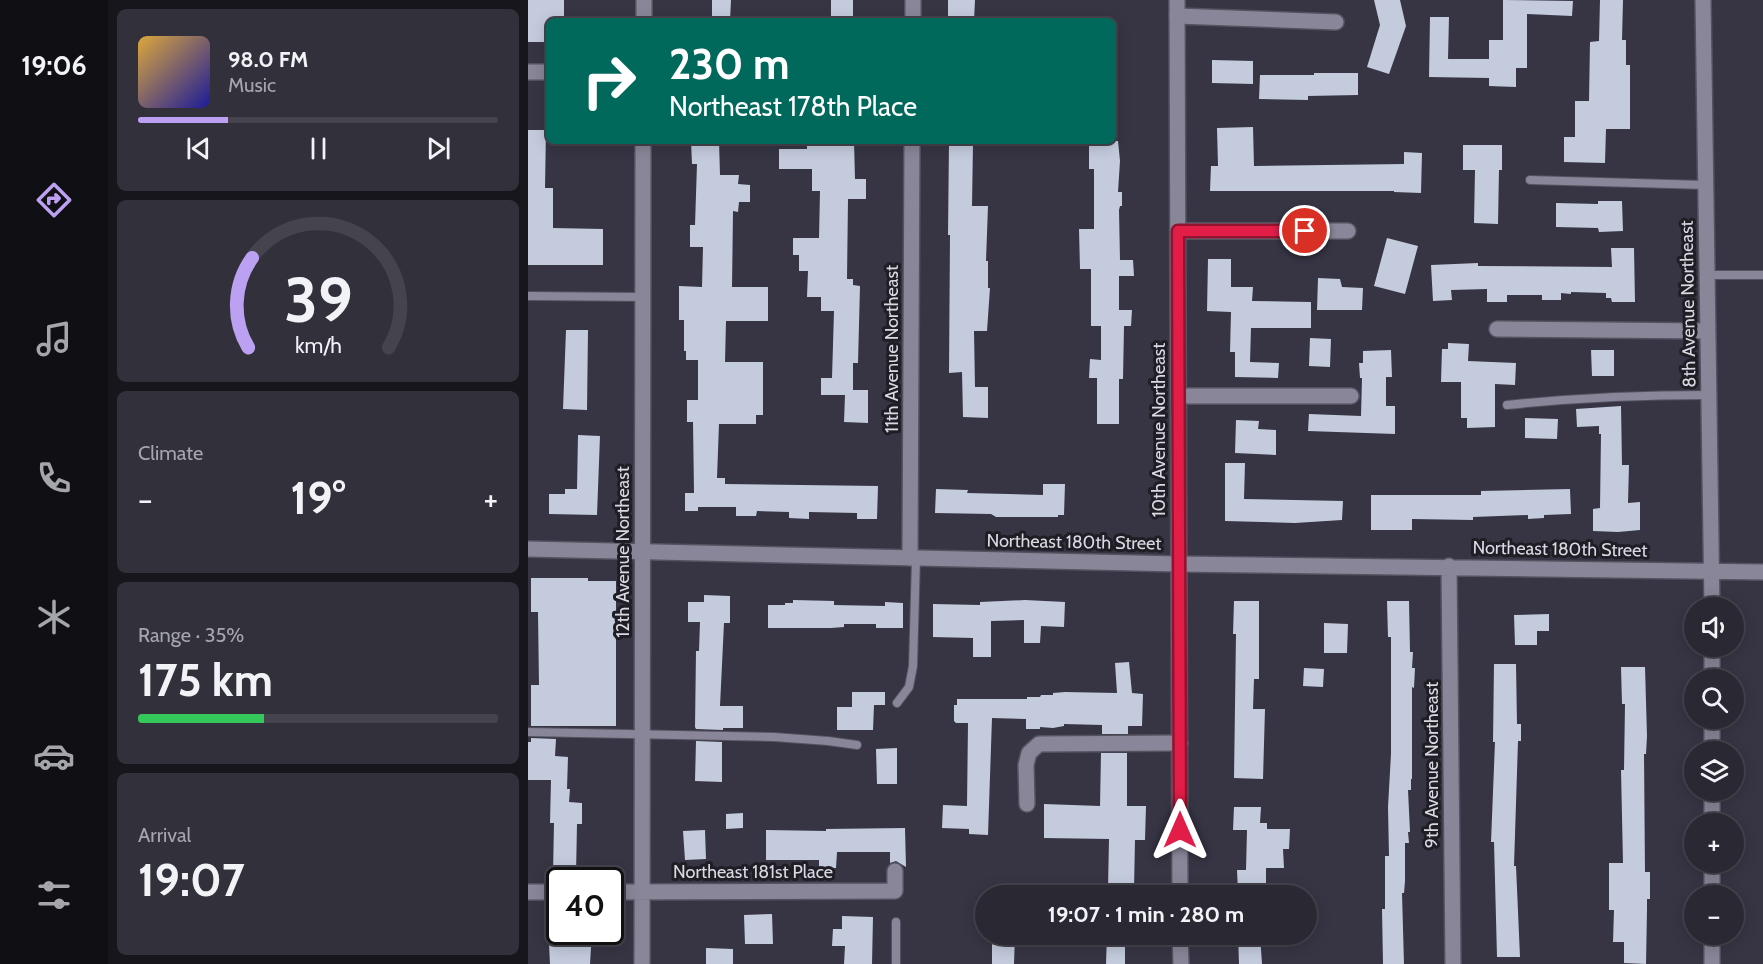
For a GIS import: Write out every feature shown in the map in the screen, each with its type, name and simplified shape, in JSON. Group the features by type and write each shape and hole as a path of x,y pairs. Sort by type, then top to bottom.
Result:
{"street":[{"path":"644,0 644,18"},
{"path":"913,0 913,18"},
{"name":"10th Avenue Northeast","path":"1177,0 1180,885"},
{"name":"8th Avenue Northeast","path":"1703,0 1712,597"},
{"path":"1177,16 1336,22"},
{"path":"528,72 546,72"},
{"name":"12th Avenue Northeast","path":"642,964 643,144"},
{"name":"11th Avenue Northeast","path":"912,144 913,558"},
{"path":"1178,231 1348,231"},
{"path":"1497,329 1707,331"},
{"path":"1179,396 1351,396"},
{"name":"Northeast 180th Street","path":"528,549 1178,564 1763,572"},
{"name":"9th Avenue Northeast","path":"1449,566 1453,964"},
{"path":"1027,804 1026,765 1029,753 1039,744 1179,743"},
{"name":"Northeast 181st Place","path":"624,892 895,891 895,872"},
{"path":"528,892 546,892"},
{"path":"1180,945 1181,964"},
{"path":"1712,945 1712,964"}],"lane":[{"path":"1530,180 1705,185"},
{"path":"1707,275 1763,275"},
{"path":"528,296 643,297"},
{"path":"1507,405 1552,400 1648,395 1709,395"},
{"path":"897,704 909,687 913,666 913,558"},
{"path":"528,732 774,737 857,745"},
{"path":"896,922 896,964"}],"building":[{"path":"528,0 564,0 564,18 546,18 546,42 528,42"},
{"path":"712,0 731,0 730,18 712,18"},
{"path":"831,0 853,0 853,18 831,18"},
{"path":"948,0 975,0 974,18 948,18"},
{"path":"1374,0 1400,0 1406,26 1389,74 1367,67 1380,25"},
{"path":"1503,0 1573,1 1572,16 1527,14 1527,68 1516,68 1516,87 1489,86 1489,78 1429,77 1430,17 1449,17 1448,59 1489,59 1489,40 1503,40"},
{"path":"1600,0 1623,0 1622,40 1626,40 1626,65 1630,65 1630,129 1606,129 1605,163 1564,162 1564,137 1575,137 1575,101 1589,101 1590,42 1599,41"},
{"path":"1212,60 1253,61 1253,84 1212,83"},
{"path":"1314,73 1358,73 1358,95 1308,96 1308,100 1259,99 1260,75 1314,75"},
{"path":"1253,127 1254,166 1404,164 1404,152 1422,153 1421,193 1210,191 1211,166 1218,166 1217,128"},
{"path":"528,130 546,130 545,188 553,188 553,228 603,229 603,265 528,265"},
{"path":"1118,141 1120,161 1118,192 1122,192 1122,206 1119,210 1120,260 1133,260 1134,276 1119,276 1119,310 1132,310 1131,326 1124,326 1123,379 1119,379 1119,424 1097,424 1097,378 1089,378 1090,359 1101,360 1101,326 1091,326 1091,269 1080,269 1079,229 1094,229 1094,169 1089,169 1089,144 1116,144"},
{"path":"691,144 719,144 720,175 739,175 738,184 750,185 750,202 739,202 738,212 733,211 732,287 768,287 768,321 726,321 725,362 763,362 763,415 756,415 756,424 719,424 717,478 725,478 725,484 878,486 877,519 857,519 857,513 809,512 809,519 789,518 789,512 757,511 756,516 736,516 736,507 698,507 698,511 685,511 685,493 694,493 693,422 687,422 687,400 698,400 698,360 686,360 684,320 679,320 679,286 702,287 703,247 690,247 690,225 695,225 697,164 692,164"},
{"path":"807,144 854,144 855,179 866,179 866,199 848,199 847,279 853,279 853,285 860,286 858,363 853,363 853,390 868,390 868,423 844,422 845,395 821,395 821,378 832,378 834,311 821,311 821,297 807,297 808,271 799,271 799,255 793,255 793,238 819,238 820,191 812,191 812,169 779,169 779,149 807,149"},
{"path":"949,144 973,144 972,206 988,206 986,261 988,261 988,288 990,288 987,331 974,331 975,387 988,387 988,418 963,417 962,372 949,373 950,235 948,235"},
{"path":"1463,145 1502,145 1498,224 1474,223 1475,170 1463,170"},
{"path":"1598,201 1622,201 1623,231 1599,232 1598,228 1556,227 1556,203 1598,204"},
{"path":"1387,238 1418,246 1405,294 1374,286"},
{"path":"1611,248 1634,248 1635,302 1612,302 1611,298 1606,298 1606,293 1571,292 1571,294 1561,293 1561,300 1542,300 1542,295 1507,295 1507,302 1487,302 1487,289 1451,290 1452,300 1433,301 1431,265 1478,263 1478,266 1612,267"},
{"path":"1208,259 1231,259 1231,287 1253,287 1252,301 1311,302 1311,328 1251,328 1250,362 1279,363 1278,378 1235,377 1235,352 1230,352 1231,312 1207,311"},
{"path":"1318,278 1340,279 1342,287 1363,288 1362,310 1317,310"},
{"path":"566,330 588,330 587,410 563,409"},
{"path":"1310,338 1331,339 1330,367 1309,366"},
{"path":"1448,343 1469,344 1468,361 1516,363 1515,385 1495,384 1495,427 1467,428 1467,418 1461,418 1461,382 1441,382 1442,349 1448,349"},
{"path":"1391,350 1392,377 1386,377 1386,406 1395,406 1395,434 1308,431 1309,414 1361,416 1362,378 1360,378 1359,363 1363,363 1363,351"},
{"path":"1591,350 1614,350 1614,376 1592,376"},
{"path":"1621,406 1622,465 1629,465 1628,503 1640,502 1640,530 1593,531 1593,509 1600,508 1601,434 1599,434 1599,426 1577,427 1576,409"},
{"path":"1525,418 1558,419 1557,439 1525,438"},
{"path":"1236,420 1259,421 1258,429 1276,430 1276,455 1235,453"},
{"path":"578,435 600,436 597,515 549,514 549,494 565,494 565,489 577,489"},
{"path":"1225,463 1245,463 1244,499 1343,501 1342,520 1295,523 1225,521"},
{"path":"1043,484 1065,484 1064,515 1058,515 1058,517 996,517 991,514 935,513 936,489 968,490 967,493 1043,495"},
{"path":"1570,489 1571,514 1544,515 1544,518 1528,519 1528,515 1473,517 1473,520 1412,519 1412,530 1371,530 1371,495 1481,495 1481,491"},
{"path":"531,578 588,578 588,581 616,581 616,726 531,726 531,685 539,685 538,612 531,612"},
{"path":"704,595 730,596 730,623 724,623 720,706 743,706 743,728 723,728 723,730 696,729 695,727 696,651 699,651 700,622 688,622 688,602 704,602"},
{"path":"793,600 834,601 834,605 885,606 885,602 903,603 903,628 876,628 876,624 844,624 844,627 831,628 768,628 768,605 785,605 785,603 793,603"},
{"path":"1025,600 1065,602 1064,627 1041,626 1040,643 1024,643 1024,620 991,621 991,657 973,657 973,638 933,637 933,604 980,605 980,602"},
{"path":"1234,601 1259,601 1259,679 1254,679 1253,709 1265,709 1263,779 1234,778 1236,634 1233,634"},
{"path":"1387,601 1409,601 1410,652 1413,652 1412,668 1415,668 1414,688 1412,687 1412,779 1411,790 1408,790 1410,832 1408,832 1409,843 1405,843 1405,881 1404,893 1402,893 1404,964 1383,964 1382,909 1385,909 1385,856 1389,856 1388,807 1391,754 1391,637 1388,637"},
{"path":"1549,614 1549,631 1537,631 1537,645 1515,645 1514,615"},
{"path":"1324,623 1348,624 1347,653 1324,653"},
{"path":"1129,662 1132,693 1143,694 1142,726 1128,726 1128,734 1102,734 1102,725 1064,724 1064,726 1053,728 1026,729 1026,719 992,718 988,835 969,834 969,829 942,828 943,805 967,806 968,723 954,721 954,705 957,705 957,699 1027,699 1027,697 1065,692 1117,693 1115,663"},
{"path":"1494,664 1516,664 1517,724 1521,724 1521,741 1518,741 1514,866 1516,866 1520,957 1497,957 1494,842 1491,842 1495,742 1493,742"},
{"path":"1621,667 1645,667 1647,736 1646,754 1644,754 1645,872 1650,872 1650,899 1647,899 1646,964 1624,963 1624,942 1613,942 1614,910 1609,910 1609,863 1623,863 1621,770 1624,770 1625,704 1622,704"},
{"path":"1304,668 1324,669 1323,687 1303,686"},
{"path":"852,692 885,692 885,705 874,705 873,730 837,730 837,707 852,707"},
{"path":"531,738 556,739 555,756 568,757 569,802 582,803 582,824 577,824 576,867 553,867 554,823 550,823 551,780 528,780 528,742 531,742"},
{"path":"696,741 722,742 722,782 695,781"},
{"path":"897,748 897,784 877,784 876,749"},
{"path":"1101,753 1127,753 1127,806 1146,806 1145,840 1135,840 1134,885 1108,885 1109,839 1044,838 1044,804 1100,806"},
{"path":"1234,807 1261,807 1260,823 1267,823 1267,829 1290,829 1289,849 1283,849 1284,868 1266,868 1266,885 1238,885 1237,870 1246,870 1247,830 1233,830"},
{"path":"743,813 743,828 726,829 726,814"},
{"path":"905,828 906,867 896,861 890,863 890,852 837,852 836,868 819,868 819,860 766,860 766,830 826,831 826,829"},
{"path":"705,830 706,859 685,860 683,831"},
{"path":"772,914 773,944 745,944 744,915"},
{"path":"842,916 873,917 872,964 844,964 845,946 832,946 833,929 842,929"},
{"path":"549,945 591,945 590,964 550,964"},
{"path":"992,945 1015,945 1014,964 992,964"},
{"path":"1107,945 1125,945 1125,964 1106,964"},
{"path":"1238,945 1261,945 1262,964 1239,964"},
{"path":"706,948 733,949 733,964 706,964"}],"route":[{"path":"1180,830 1178,231 1305,231"}]}
